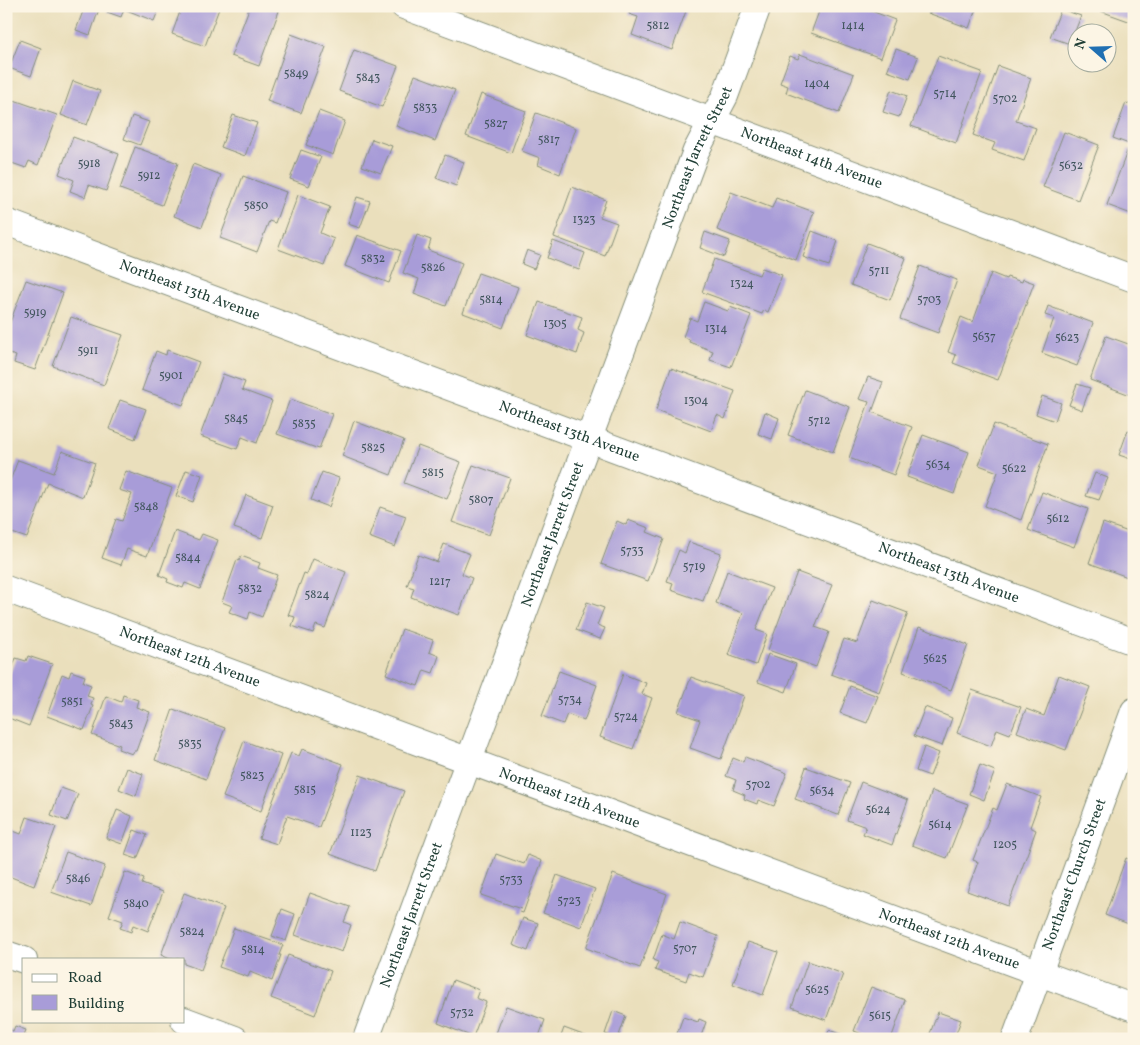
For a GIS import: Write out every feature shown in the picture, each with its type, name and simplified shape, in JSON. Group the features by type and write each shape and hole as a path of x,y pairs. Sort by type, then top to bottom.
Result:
{"street":[{"name":"Northeast 14th Avenue","path":"404,6 1134,279"},
{"name":"Northeast Jarrett Street","path":"366,1039 696,152 725,96 758,6"},
{"name":"Northeast 13th Avenue","path":"6,222 1134,642"},
{"name":"Northeast 12th Avenue","path":"6,589 1134,1008"},
{"name":"Northeast Church Street","path":"1015,1039 1134,711"},
{"path":"6,954 22,959"},
{"path":"185,1020 235,1039"}],"building":[{"path":"85,6 99,9 90,35 76,30"},
{"path":"109,6 160,6 154,21 124,9 121,17 107,12"},
{"path":"182,6 220,6 205,46 172,34"},
{"path":"250,6 266,6 279,11 259,66 231,56"},
{"path":"632,6 674,6 686,11 672,50 632,35 638,17 629,14"},
{"path":"821,6 858,6 895,20 881,58 811,33"},
{"path":"930,6 977,6 969,28 928,13"},
{"path":"1096,6 1134,6 1134,23 1095,9"},
{"path":"1061,9 1081,16 1079,22 1068,22 1068,43 1050,37"},
{"path":"291,34 326,47 301,113 267,101"},
{"path":"20,40 41,48 31,76 9,68"},
{"path":"896,49 918,57 910,79 887,71"},
{"path":"354,50 398,66 382,107 339,91"},
{"path":"800,54 854,74 839,113 786,93 788,86 780,83 790,56 798,59"},
{"path":"938,56 982,72 956,143 911,126"},
{"path":"998,66 1031,78 1016,121 1036,128 1024,161 992,150 995,143 973,135"},
{"path":"415,75 455,90 435,141 396,126"},
{"path":"73,81 100,91 87,125 61,115"},
{"path":"891,90 907,96 899,117 883,112"},
{"path":"481,94 526,111 511,153 466,136"},
{"path":"14,100 57,115 38,165 29,161 26,168 6,161 6,121"},
{"path":"1126,103 1134,106 1134,146 1113,138"},
{"path":"319,111 345,121 333,155 306,145"},
{"path":"536,113 576,128 560,174 538,165 540,158 522,151"},
{"path":"233,115 257,123 245,156 221,147"},
{"path":"132,116 149,122 140,145 124,139"},
{"path":"1064,132 1099,145 1078,200 1043,187"},
{"path":"73,137 119,154 106,191 89,185 85,197 70,191 74,180 59,174"},
{"path":"372,139 392,146 381,173 362,166"},
{"path":"135,147 178,163 162,205 120,189"},
{"path":"1128,149 1134,151 1134,215 1107,205"},
{"path":"301,150 321,157 309,186 290,179"},
{"path":"445,155 464,162 456,186 436,178"},
{"path":"193,164 221,175 202,227 174,216"},
{"path":"243,176 286,192 275,223 269,221 257,252 220,238"},
{"path":"572,187 606,200 600,217 617,223 605,256 554,237"},
{"path":"731,192 772,208 776,198 814,212 796,260 717,230"},
{"path":"298,195 330,207 320,233 334,239 324,266 278,249"},
{"path":"357,197 370,201 360,228 348,224"},
{"path":"812,231 838,241 829,266 803,257"},
{"path":"705,232 730,241 724,257 700,248"},
{"path":"357,235 401,251 389,283 345,266"},
{"path":"417,235 431,240 428,250 462,263 446,306 414,294 419,279 403,273"},
{"path":"553,241 585,253 579,270 547,258"},
{"path":"867,243 906,258 890,300 851,285"},
{"path":"527,250 540,255 534,269 522,264"},
{"path":"714,259 759,275 762,268 782,275 768,312 764,310 762,314 702,292"},
{"path":"920,266 957,280 938,333 900,319"},
{"path":"478,273 518,287 503,328 463,313"},
{"path":"991,273 1006,279 1007,277 1022,282 1023,279 1034,283 998,380 953,363 956,355 948,352 961,317 973,322"},
{"path":"26,280 63,293 35,370 14,363 16,356 6,353 6,333"},
{"path":"539,302 582,317 578,330 584,333 577,354 527,335"},
{"path":"704,302 728,311 730,307 751,315 731,367 710,360 713,351 689,342 690,340 683,337 690,318 697,321"},
{"path":"1048,306 1093,323 1077,366 1042,353 1054,318 1045,315"},
{"path":"71,317 123,335 104,385 53,366"},
{"path":"1106,336 1134,346 1133,396 1090,380"},
{"path":"167,350 199,362 183,405 142,390 156,351 166,355"},
{"path":"671,368 735,391 725,419 717,415 711,431 656,410"},
{"path":"223,374 245,382 242,390 272,401 257,443 242,437 237,449 200,436"},
{"path":"868,377 883,382 872,412 912,427 894,475 849,458 869,402 859,399"},
{"path":"1077,384 1090,388 1082,410 1069,405"},
{"path":"805,390 850,407 833,452 788,435"},
{"path":"1042,396 1061,403 1055,421 1036,414"},
{"path":"290,399 332,414 319,449 277,434"},
{"path":"120,400 146,409 135,439 109,429"},
{"path":"765,412 779,418 772,439 758,434"},
{"path":"354,421 404,440 391,475 342,456"},
{"path":"994,424 1048,444 1021,520 985,506 998,472 979,465"},
{"path":"1128,430 1134,432 1134,460 1119,455"},
{"path":"923,435 969,452 954,494 907,477"},
{"path":"418,446 461,462 447,499 404,483"},
{"path":"62,451 95,463 83,497 48,483 27,538 6,531 6,491 18,460 54,473"},
{"path":"473,465 510,478 489,535 452,522"},
{"path":"186,470 202,475 193,502 176,496"},
{"path":"126,471 172,488 147,556 127,549 121,565 102,558 116,519 122,521 132,494 119,490"},
{"path":"322,472 339,478 329,507 311,500"},
{"path":"1095,473 1108,478 1099,500 1086,496"},
{"path":"1042,492 1088,509 1074,547 1028,530"},
{"path":"246,495 273,505 262,538 234,528"},
{"path":"380,507 406,516 395,547 369,537"},
{"path":"628,520 649,528 647,532 664,539 648,581 601,564 617,521 626,525"},
{"path":"1103,523 1134,534 1133,579 1089,563"},
{"path":"175,531 199,540 202,534 218,540 200,589 185,583 183,588 167,582 168,579 159,575"},
{"path":"689,542 721,553 703,601 671,590 673,583 667,581 679,550 685,553"},
{"path":"444,544 470,554 462,574 472,578 459,615 411,597 414,588 407,586 418,555 437,562"},
{"path":"241,556 260,563 258,568 277,575 262,617 250,612 248,619 229,612 232,606 222,602 237,560 239,561"},
{"path":"313,559 346,572 325,628 316,625 313,633 292,626 295,617 288,615 304,573 307,574"},
{"path":"727,571 772,588 756,630 767,634 756,665 728,655 743,613 716,603"},
{"path":"797,572 832,585 815,627 829,632 816,667 768,650"},
{"path":"873,600 908,613 879,692 831,674 844,639 857,643"},
{"path":"587,602 604,608 597,625 605,628 600,639 576,630"},
{"path":"919,627 968,645 951,690 903,672"},
{"path":"402,629 433,640 429,652 439,656 433,673 424,670 418,686 386,674"},
{"path":"768,654 796,664 786,692 758,682"},
{"path":"28,656 52,664 29,726 6,717 6,684 16,658 26,661"},
{"path":"71,671 85,676 83,682 91,685 87,696 93,698 91,705 93,706 84,730 47,716 62,674 69,677"},
{"path":"559,671 597,685 584,721 567,714 563,724 542,716"},
{"path":"623,674 646,683 642,694 652,698 633,749 600,737"},
{"path":"1059,675 1090,687 1066,750 1017,732 1026,709 1044,716"},
{"path":"691,677 744,696 721,759 690,748 700,720 678,712"},
{"path":"850,686 878,696 867,723 840,713"},
{"path":"972,690 1021,707 1010,734 997,729 991,746 957,733"},
{"path":"123,695 138,700 136,707 150,712 136,751 132,754 118,749 120,745 92,735 106,696 121,702"},
{"path":"925,707 952,718 942,746 914,736"},
{"path":"173,709 225,728 206,779 155,760"},
{"path":"244,741 281,755 261,811 223,797"},
{"path":"924,747 939,753 930,776 916,771"},
{"path":"302,749 343,764 319,827 287,816 277,844 259,838 291,753 299,756"},
{"path":"745,757 787,773 774,806 758,800 757,804 744,799 745,795 733,790 736,780 726,776 733,758 743,762"},
{"path":"980,765 995,771 984,800 969,794"},
{"path":"806,767 850,783 838,815 795,799"},
{"path":"127,768 143,774 136,796 119,789"},
{"path":"360,775 404,791 375,871 330,854"},
{"path":"861,782 908,800 892,845 863,834 866,827 847,820"},
{"path":"1007,784 1041,797 1030,827 1036,830 1008,906 967,891 978,862 973,860 993,808 997,810"},
{"path":"61,788 78,794 67,821 51,815"},
{"path":"932,791 968,804 947,858 912,845"},
{"path":"117,810 132,816 122,844 106,838"},
{"path":"27,817 56,827 34,886 6,875 6,828 21,834"},
{"path":"134,830 147,835 137,859 125,855"},
{"path":"66,852 105,866 91,906 51,892"},
{"path":"496,854 524,864 528,855 542,861 523,913 520,912 521,909 481,895"},
{"path":"1126,858 1134,861 1134,926 1105,915"},
{"path":"125,872 144,879 142,884 163,892 148,931 133,925 131,932 120,928 123,921 109,916"},
{"path":"613,874 667,894 640,968 586,948"},
{"path":"557,875 595,889 581,927 543,913"},
{"path":"184,893 224,908 201,970 185,964 185,958 168,958 161,955"},
{"path":"310,893 350,907 344,922 351,925 342,952 295,935"},
{"path":"282,909 295,914 286,941 272,936"},
{"path":"523,918 538,923 528,951 513,945"},
{"path":"680,922 718,936 703,977 689,972 686,981 655,970 658,962 653,960 662,934 674,939"},
{"path":"234,928 283,945 272,981 250,972 248,977 219,967"},
{"path":"748,942 778,952 763,995 733,984"},
{"path":"288,955 331,971 315,1015 271,998"},
{"path":"808,961 843,974 826,1020 792,1007"},
{"path":"453,980 479,990 476,998 486,1002 473,1037 438,1023"},
{"path":"871,987 905,1000 891,1039 875,1039 854,1031"},
{"path":"506,1006 545,1020 538,1039 494,1039"},
{"path":"613,1011 626,1016 618,1038 605,1034"},
{"path":"938,1012 961,1020 954,1039 928,1039"},
{"path":"683,1017 698,1022 699,1019 706,1022 700,1039 675,1039"},
{"path":"15,1026 26,1030 24,1035 34,1039 6,1039 6,1028 13,1031"},
{"path":"564,1028 594,1039 560,1039"},
{"path":"829,1030 848,1037 848,1039 826,1039"}]}
